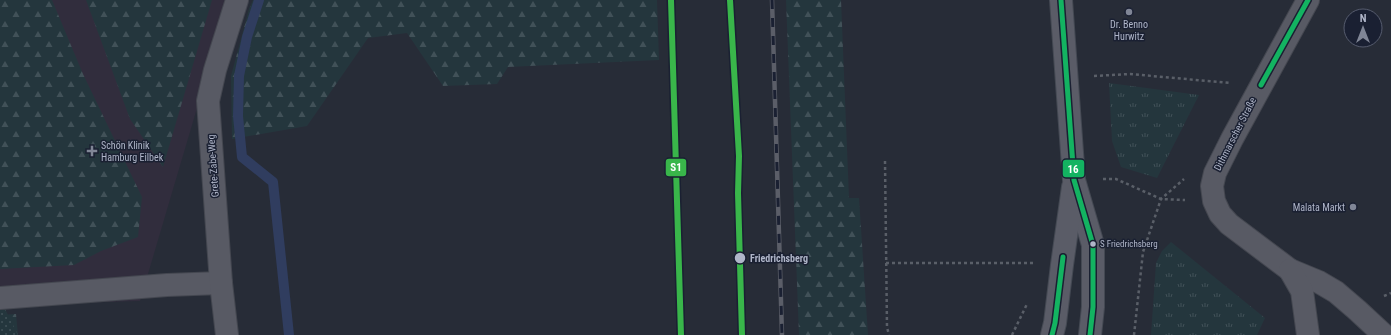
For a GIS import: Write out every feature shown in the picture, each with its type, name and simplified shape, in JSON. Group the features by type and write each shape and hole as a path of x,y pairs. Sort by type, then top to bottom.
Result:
{"main road":[{"path":"1061,0 1065,77 1074,180 1093,245 1093,306 1090,335"},
{"path":"1052,335 1055,323 1074,180"}],"street":[{"name":"Grete-Zabe-Weg","path":"227,335 221,283 208,101 215,70 237,0"},
{"name":"Dithmarscher Straße","path":"1308,0 1215,173 1212,186 1214,202 1220,214 1230,224 1290,270 1319,282 1336,292 1358,310 1384,335"},
{"name":"Dithmarscher Straße","path":"1290,270 1302,291 1308,335"},
{"path":"0,298 167,285 221,283"}],"path":[{"path":"1065,77 1130,74 1261,85"},
{"path":"885,161 887,327 890,335"},
{"path":"1074,180 1116,179 1161,199 1214,202"},
{"path":"1134,335 1143,252 1161,199"},
{"path":"886,263 1033,263"}],"shaded area":[{"name":"Schön Klinik Hamburg Eilbek","path":"0,0 229,0 140,301 3,305 0,309"}],"green space":[{"path":"0,0 52,0 83,74 142,197 138,237 101,251 74,265 0,269"},
{"path":"86,0 212,0 163,167 130,119"},
{"path":"253,0 657,0 659,60 508,67 497,84 443,86 407,33 368,38 307,126 232,139 231,76 249,9"},
{"path":"786,0 841,0 849,198 859,198 868,335 799,335"},
{"path":"1109,83 1199,95 1157,178 1121,167 1112,141"},
{"path":"1171,242 1265,318 1257,335 1151,335 1156,263 1162,251"},
{"path":"3,305 18,335 0,335 0,309"},
{"path":"16,314 18,335 0,335 0,315"}],"waterway":[{"path":"259,0 247,37 239,76 238,116 242,157 273,182 289,335"}],"railway":[{"path":"772,0 782,335"}],"transit line":[{"name":"S1","path":"671,0 681,335"},
{"name":"S1","path":"730,0 739,156 738,193 742,335"},
{"name":"16","path":"1061,0 1074,180 1093,245 1093,307 1090,335"},
{"name":"16","path":"1261,85 1308,0"},
{"name":"16","path":"1052,335 1055,323 1063,257"}],"place":[{"name":"Dr. Benno Hurwitz","path":"1129,12"},
{"name":"Schön Klinik Hamburg Eilbek","path":"92,151"},
{"name":"Malata Markt","path":"1353,207"},
{"name":"S Friedrichsberg","path":"1093,244"},
{"name":"Friedrichsberg","path":"740,258"}]}
